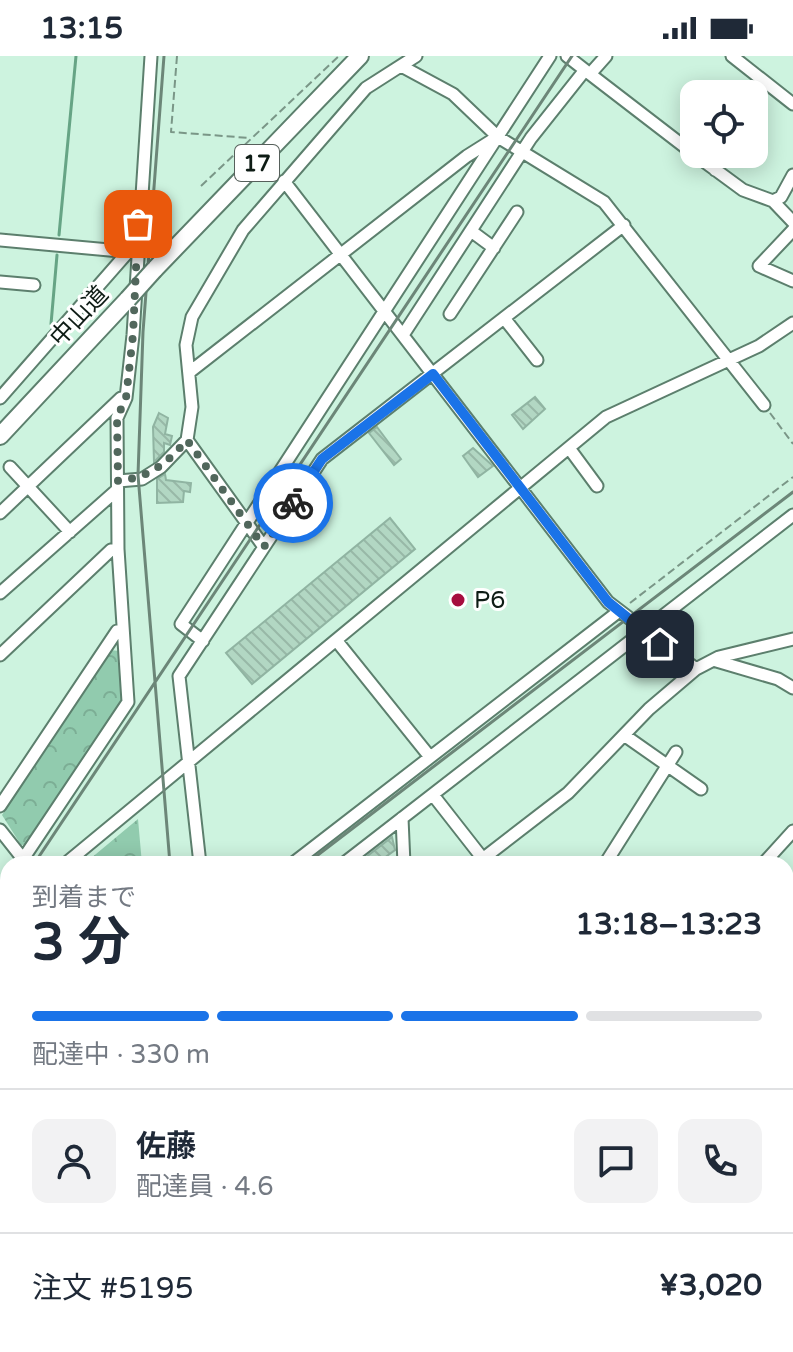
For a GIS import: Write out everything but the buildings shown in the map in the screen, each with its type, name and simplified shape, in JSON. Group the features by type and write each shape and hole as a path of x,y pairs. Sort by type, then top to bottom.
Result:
{"highway":[{"name":"中山道","path":"0,436 360,56"}],"street":[{"path":"29,856 128,702 118,549 117,418 126,398 133,335 132,252 151,56"},
{"path":"0,593 118,486 152,473 187,440 192,407 191,371 186,345 192,317 243,230 366,88 416,56"},
{"path":"203,641 181,624 382,308 550,56"},
{"path":"567,56 680,143"},
{"path":"403,335 523,152 588,72 606,56"},
{"path":"732,56 793,104"},
{"path":"403,67 453,94 498,137 604,202 764,405"},
{"path":"191,371 467,156 498,137"},
{"path":"712,168 743,190 773,201 793,222"},
{"path":"773,201 781,197 793,175"},
{"path":"284,181 618,612 696,669"},
{"path":"450,314 517,212"},
{"path":"199,856 179,676 322,459 624,225"},
{"path":"793,230 759,266 793,281"},
{"path":"471,231 494,248"},
{"path":"0,240 132,252"},
{"path":"0,398 132,252"},
{"path":"0,282 34,285"},
{"path":"504,318 537,360"},
{"path":"75,856 606,417 729,360 793,323"},
{"path":"0,513 121,398 126,398"},
{"path":"187,440 264,547"},
{"path":"569,448 597,486"},
{"path":"10,467 70,532"},
{"path":"353,856 793,515"},
{"path":"0,655 111,550 118,549"},
{"path":"302,856 618,612"},
{"path":"0,806 117,631 122,630"},
{"path":"489,856 568,793 624,735 696,669 713,660 793,639"},
{"path":"336,640 430,757"},
{"path":"713,660 778,679 793,688"},
{"path":"624,735 701,789"},
{"path":"610,856 676,752"},
{"path":"433,795 478,856"},
{"path":"402,818 404,856"},
{"path":"0,830 20,856"},
{"path":"770,856 793,831"}],"path":[{"path":"177,56 171,132 251,138"},
{"path":"201,186 339,56"},
{"path":"764,405 793,444"},
{"path":"618,612 793,477"}],"green space":[{"path":"110,650 119,651 123,701 29,844 21,845 2,815"},
{"path":"138,819 141,856 94,856"}],"waterway":[{"path":"59,235 76,56"},
{"path":"51,324 57,255"}],"railway":[{"path":"164,56 143,332 138,475 169,856"},
{"path":"39,856 572,56"},
{"path":"316,856 793,492"}],"way so far":[{"path":"138,224 133,335 126,398 117,418 118,481 142,479 170,460 187,440 264,547 293,503"}],"place":[{"name":"P6","path":"458,600"}],"route":[{"path":"293,503 322,459 433,374 608,602 660,644"}]}
